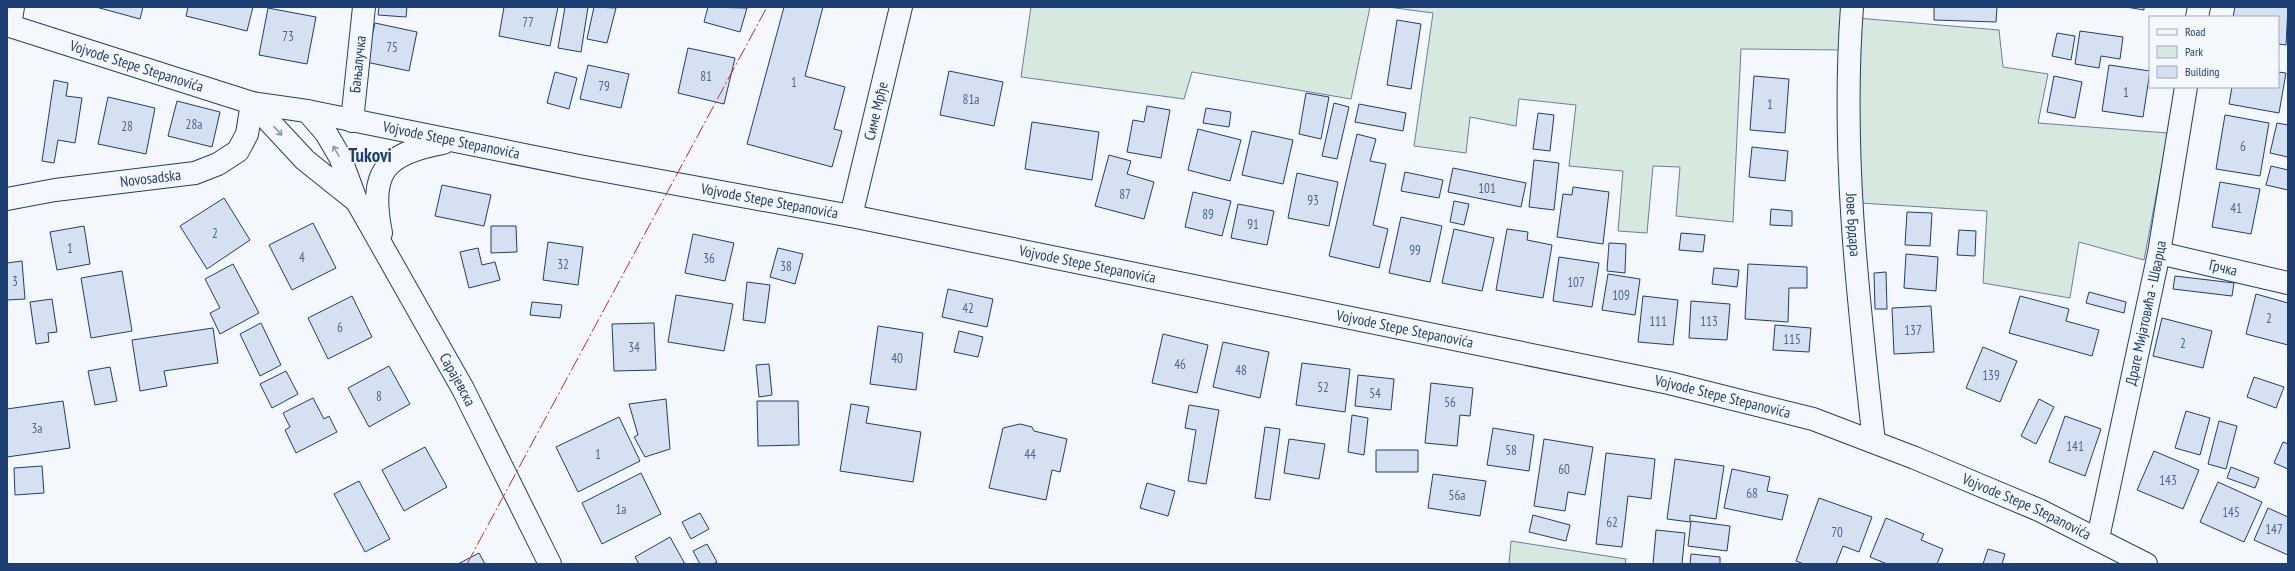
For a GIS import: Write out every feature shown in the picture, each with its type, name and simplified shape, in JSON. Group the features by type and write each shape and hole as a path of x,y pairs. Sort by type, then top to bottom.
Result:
{"main road":[{"name":"Бањалучка","path":"352,121 364,7"},
{"name":"Симе Мрђе","path":"851,216 901,7"},
{"name":"Јове Брдара","path":"1852,7 1849,167 1852,238 1874,442"},
{"name":"Vojvode Stepe Stepanovića","path":"10,19 252,102 307,111 452,141 851,216 1669,384 1813,419 1969,480 2098,538 2146,564"},
{"name":"Драге Мијатовића - Шварца","path":"2098,538 2159,253 2186,88"},
{"name":"Novosadska","path":"7,199 55,190 195,173 218,164 238,151 247,134 252,102"},
{"path":"252,102 305,160 356,200"},
{"path":"307,111 326,133 340,157 356,200"},
{"path":"383,248 376,208 376,193 387,166 396,158 419,148 452,141"},
{"name":"Сарајевска","path":"356,200 463,389 550,564"},
{"name":"Грчка","path":"2159,253 2288,283"}],"green space":[{"path":"1031,7 1370,7 1351,99 1192,72 1184,99 1021,77"},
{"path":"1388,7 1858,7 1857,18 1999,30 2003,67 2048,74 2038,123 2168,133 2144,260 2079,242 2070,298 1983,283 1987,211 1860,203 1844,50 1741,49 1733,222 1676,216 1680,167 1653,166 1647,233 1618,231 1623,171 1569,166 1576,105 1519,99 1516,126 1470,117 1466,153 1414,146 1433,13"},
{"path":"1511,541 1626,559 1625,564 1509,564"}],"building":[{"path":"96,7 143,7 140,19"},
{"path":"188,7 253,7 247,31 186,16"},
{"path":"379,7 407,7 406,17 378,15"},
{"path":"504,7 558,7 550,46 499,36"},
{"path":"565,7 588,7 581,52 558,48"},
{"path":"594,7 616,8 607,43 587,39"},
{"path":"708,7 747,8 740,32 704,22"},
{"path":"784,7 823,7 805,76 845,87 834,129 842,131 832,167 747,144"},
{"path":"1934,7 1997,7 1996,22 1934,20"},
{"path":"2126,7 2144,7 2144,10"},
{"path":"2235,7 2288,7 2286,45 2279,44 2279,16 2233,16"},
{"path":"268,8 316,17 307,64 259,55"},
{"path":"1397,20 1421,24 1411,89 1387,85"},
{"path":"375,23 417,32 409,71 366,62"},
{"path":"2080,31 2123,37 2120,59 2101,56 2099,68 2075,64"},
{"path":"2057,33 2075,36 2071,60 2052,56"},
{"path":"688,48 735,58 724,104 678,93"},
{"path":"588,65 629,74 621,108 580,99"},
{"path":"2109,65 2149,71 2143,117 2102,111"},
{"path":"949,71 1003,82 994,126 940,115"},
{"path":"555,72 577,78 569,109 547,103"},
{"path":"2279,72 2286,73 2279,113 2229,104 2232,88 2279,88"},
{"path":"1754,76 1789,79 1785,133 1750,130"},
{"path":"2054,76 2082,82 2075,118 2047,112"},
{"path":"54,80 68,83 66,96 82,98 75,143 58,140 54,163 42,161"},
{"path":"1306,93 1329,97 1321,139 1299,134"},
{"path":"108,97 155,108 146,154 98,144"},
{"path":"177,101 220,112 212,147 168,136"},
{"path":"1334,103 1349,107 1337,159 1322,156"},
{"path":"1359,104 1406,113 1403,131 1355,122"},
{"path":"1147,106 1170,110 1161,158 1127,152 1133,120 1144,122"},
{"path":"1206,108 1231,112 1229,127 1203,123"},
{"path":"1538,113 1554,115 1550,151 1533,149"},
{"path":"2225,115 2269,123 2260,176 2216,169"},
{"path":"1032,122 1099,132 1092,180 1025,169"},
{"path":"2277,123 2288,125 2288,157 2270,153"},
{"path":"1198,129 1241,140 1230,181 1188,170"},
{"path":"1252,131 1293,140 1283,184 1242,175"},
{"path":"1357,134 1376,139 1370,161 1386,164 1373,225 1388,229 1379,268 1329,256"},
{"path":"1752,147 1788,151 1785,181 1749,177"},
{"path":"1109,155 1131,161 1127,174 1154,182 1144,219 1095,206"},
{"path":"1534,160 1559,163 1554,210 1529,207"},
{"path":"2271,166 2288,170 2288,190 2266,185"},
{"path":"1453,168 1526,183 1521,207 1448,192"},
{"path":"1405,172 1443,180 1439,198 1401,191"},
{"path":"1297,173 1338,182 1329,226 1288,218"},
{"path":"2220,182 2260,189 2251,234 2212,227"},
{"path":"442,185 491,195 484,226 435,216"},
{"path":"1573,187 1609,192 1603,244 1557,237 1563,194 1572,195"},
{"path":"1193,192 1231,201 1222,236 1185,227"},
{"path":"224,198 250,240 207,269 180,226"},
{"path":"1454,201 1469,204 1464,225 1450,222"},
{"path":"1238,204 1274,211 1267,245 1231,238"},
{"path":"1771,209 1792,211 1792,226 1770,225"},
{"path":"1907,212 1932,213 1930,246 1905,245"},
{"path":"1401,217 1442,226 1430,282 1389,273"},
{"path":"313,223 336,268 292,290 269,245"},
{"path":"84,226 90,264 57,270 50,232"},
{"path":"491,226 516,226 517,252 491,253"},
{"path":"1454,229 1494,238 1482,291 1442,283"},
{"path":"1507,229 1528,232 1527,240 1552,245 1543,298 1496,290"},
{"path":"1959,230 1976,231 1975,256 1957,255"},
{"path":"1681,233 1705,235 1703,252 1679,250"},
{"path":"693,234 734,243 725,281 685,273"},
{"path":"548,242 583,247 578,285 543,280"},
{"path":"1609,243 1626,244 1625,273 1607,271"},
{"path":"478,248 482,265 495,262 500,280 469,288 460,252"},
{"path":"778,248 803,254 795,284 770,277"},
{"path":"1906,254 1938,257 1936,291 1904,288"},
{"path":"1559,257 1599,263 1592,307 1553,301"},
{"path":"22,261 25,299 7,300 7,263"},
{"path":"233,264 259,313 220,334 210,313 220,308 205,279"},
{"path":"1748,264 1807,267 1807,288 1789,288 1788,322 1745,319"},
{"path":"1714,268 1739,270 1737,287 1712,284"},
{"path":"122,271 132,331 91,338 81,278"},
{"path":"1886,272 1887,309 1875,309 1874,273"},
{"path":"1608,274 1640,279 1635,315 1602,310"},
{"path":"2175,276 2234,283 2232,296 2173,289"},
{"path":"747,282 770,285 765,323 743,320"},
{"path":"948,289 993,299 987,327 942,317"},
{"path":"2089,292 2126,302 2124,313 2086,303"},
{"path":"2256,294 2288,303 2288,345 2246,334"},
{"path":"676,295 733,304 724,351 668,342"},
{"path":"352,296 372,337 328,359 308,318"},
{"path":"1643,296 1678,300 1673,345 1638,342"},
{"path":"2020,296 2069,309 2066,321 2099,330 2092,356 2009,333"},
{"path":"52,299 57,332 48,333 49,342 36,344 30,302"},
{"path":"1691,301 1730,304 1727,340 1689,338"},
{"path":"532,302 562,305 560,318 530,315"},
{"path":"1931,306 1934,352 1894,354 1892,308"},
{"path":"2162,318 2212,331 2203,368 2153,356"},
{"path":"261,323 281,365 260,376 240,334"},
{"path":"654,323 656,370 614,371 612,324"},
{"path":"1775,325 1811,328 1809,352 1773,350"},
{"path":"878,326 923,333 916,390 870,384"},
{"path":"213,328 218,363 164,371 167,386 140,391 132,340"},
{"path":"959,331 983,337 978,357 954,352"},
{"path":"1163,334 1208,345 1197,393 1152,383"},
{"path":"1223,342 1269,352 1260,398 1213,387"},
{"path":"1983,347 2017,361 2000,402 1966,388"},
{"path":"1302,363 1350,369 1345,412 1296,405"},
{"path":"769,364 772,395 759,397 756,365"},
{"path":"389,366 410,404 369,427 348,388"},
{"path":"110,367 117,401 95,405 88,371"},
{"path":"286,371 298,394 272,408 260,384"},
{"path":"1358,375 1394,379 1391,410 1355,406"},
{"path":"2254,377 2284,387 2276,408 2247,397"},
{"path":"1431,383 1473,388 1470,416 1460,415 1457,446 1425,443"},
{"path":"313,398 324,419 329,416 337,432 296,453 285,430 290,427 283,413"},
{"path":"666,399 670,449 645,457 634,437 638,435 629,404"},
{"path":"2039,399 2054,407 2036,444 2021,436"},
{"path":"63,401 70,448 7,457 7,409"},
{"path":"757,401 798,401 799,445 758,446"},
{"path":"851,404 869,407 866,423 921,432 913,482 840,471"},
{"path":"1189,405 1219,410 1206,484 1188,481 1196,430 1185,428"},
{"path":"2186,411 2210,418 2200,455 2175,448"},
{"path":"1352,415 1368,418 1364,455 1348,452"},
{"path":"2065,416 2101,429 2085,476 2049,462"},
{"path":"619,417 640,461 578,492 556,447"},
{"path":"2219,421 2237,426 2226,469 2208,464"},
{"path":"1020,424 1032,427 1034,431 1067,439 1060,472 1052,470 1046,500 989,488 1003,428"},
{"path":"1265,427 1280,429 1270,500 1255,498"},
{"path":"1493,428 1534,435 1529,471 1487,465"},
{"path":"1289,439 1325,444 1319,479 1284,473"},
{"path":"1544,439 1593,447 1585,495 1568,492 1565,511 1534,506"},
{"path":"2283,442 2288,444 2288,469 2274,463"},
{"path":"425,447 447,487 404,511 382,470"},
{"path":"1376,450 1418,450 1418,472 1376,472"},
{"path":"2154,451 2199,470 2183,509 2137,490"},
{"path":"1606,453 1655,459 1651,499 1628,496 1622,547 1596,544"},
{"path":"1675,459 1724,466 1716,519 1690,515 1690,522 1667,519"},
{"path":"42,466 44,493 15,495 14,468"},
{"path":"2231,467 2259,478 2255,488 2227,478"},
{"path":"1732,469 1770,477 1767,491 1788,495 1782,520 1724,508"},
{"path":"641,473 661,514 602,544 582,503"},
{"path":"1433,474 1486,481 1480,516 1428,508"},
{"path":"359,481 390,539 365,552 334,494"},
{"path":"2218,482 2262,502 2244,542 2200,522"},
{"path":"1147,483 1175,491 1168,516 1140,508"},
{"path":"1819,498 1872,517 1859,552 1843,546 1836,564 1804,564 1796,561"},
{"path":"2268,508 2288,517 2288,555 2254,540"},
{"path":"700,513 709,529 691,539 682,522"},
{"path":"1533,515 1570,525 1566,541 1529,532"},
{"path":"1886,518 1924,534 1921,540 1943,549 1937,564 1887,564 1870,557"},
{"path":"1691,521 1730,526 1727,551 1688,546"},
{"path":"1656,530 1685,533 1682,564 1653,564"},
{"path":"670,537 685,564 639,564 635,557"},
{"path":"707,544 717,562 713,564 700,564 693,551"},
{"path":"1988,549 2005,554 2002,564 1983,564"},
{"path":"479,553 485,564 458,564"},
{"path":"1691,554 1720,557 1720,564 1690,564"}],"power":[{"path":"467,564 767,7"}],"district":[{"name":"Tukovi","path":"370,155"}]}
